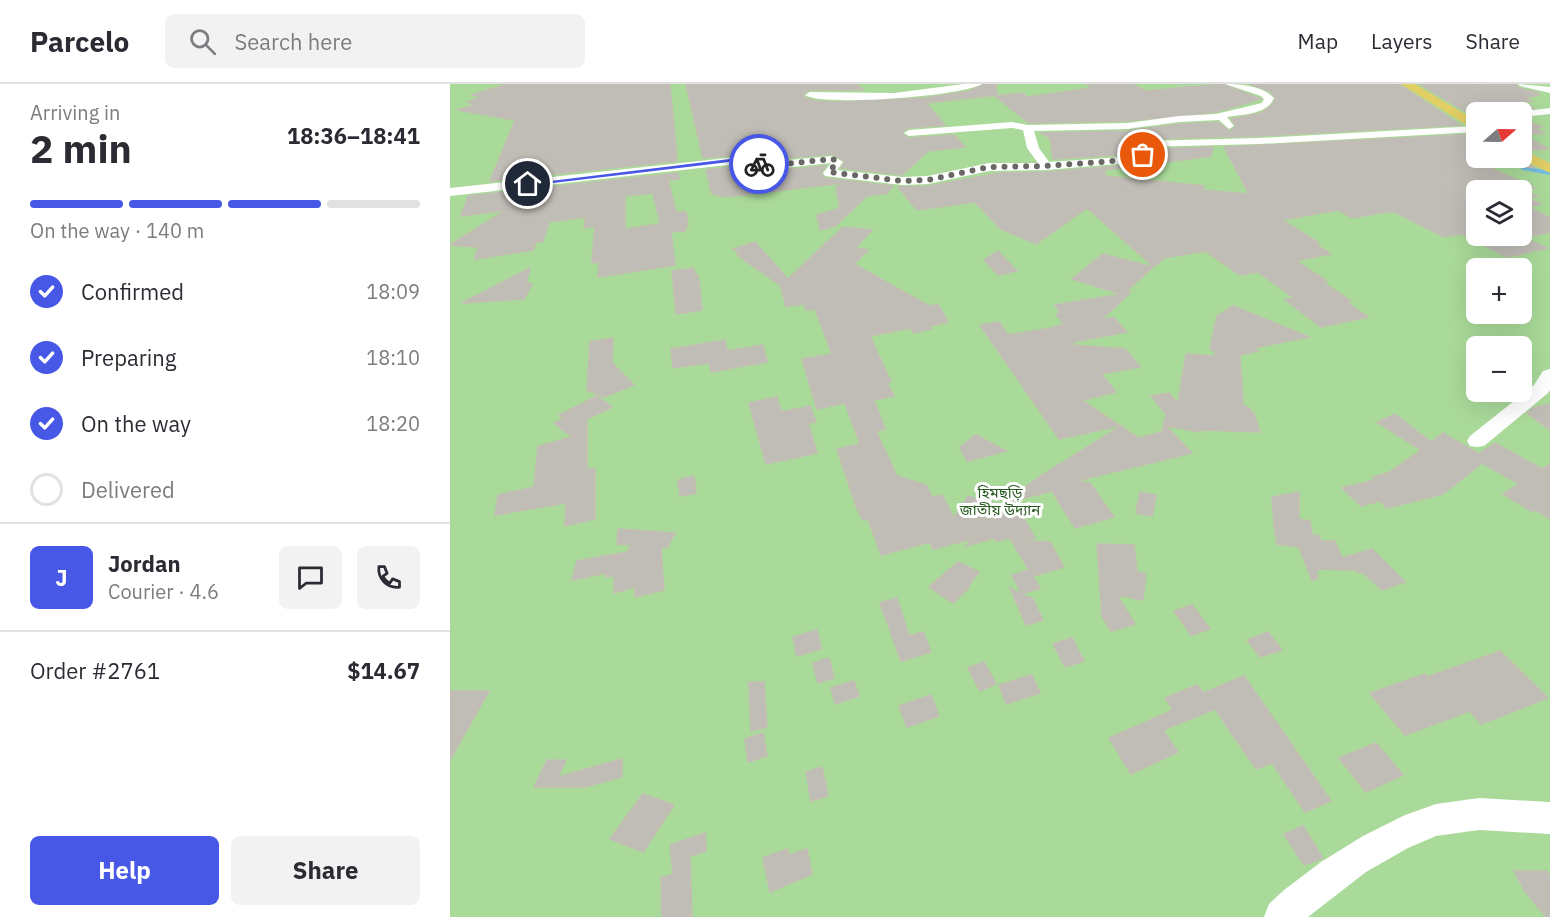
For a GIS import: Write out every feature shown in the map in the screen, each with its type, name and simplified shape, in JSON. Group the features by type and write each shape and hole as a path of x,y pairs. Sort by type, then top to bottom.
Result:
{"main road":[{"path":"1407,84 1466,121"},
{"path":"1532,159 1550,170"}],"street":[{"path":"810,95 855,98 935,92 977,84"},
{"path":"909,133 1012,125 1028,128 1128,126 1179,119 1220,117 1266,105 1269,98 1264,94 1230,84"},
{"path":"1523,84 1550,90"},
{"path":"1532,113 1550,111"},
{"path":"1220,117 1244,140"},
{"path":"1462,118 1466,118"},
{"path":"1028,128 1033,148 1046,166"},
{"path":"450,192 746,159 764,166 833,159 837,162 829,172 902,181 938,180 989,167 1046,166 1141,159 1144,158 1136,146 1144,144 1466,129"},
{"path":"1477,441 1541,389 1550,375"},
{"path":"1282,917 1365,851 1436,820 1498,812 1550,818"}],"path":[{"path":"1177,84 1224,96"}],"green space":[{"name":"হিমছড়ি জাতীয় উদ্যান","path":"450,84 1550,84 1550,917 450,917"}],"building":[{"path":"508,84 670,84 677,161 490,181 515,120 457,110 477,104 467,102 482,97 471,95"},
{"path":"686,84 857,84 863,90 810,90 803,94 804,97 816,101 837,102 923,98 970,91 984,84 996,84 997,95 926,103 945,125 909,128 903,131 903,135 909,138 954,135 965,147 928,151 902,175 841,168 845,162 833,154 765,160 746,154 703,158"},
{"path":"1086,84 1133,84 1145,91 1223,84 1261,99 1216,112 1128,121 1029,123 995,96 1023,93 1027,97 1092,88"},
{"path":"1250,84 1399,84 1461,125 1259,136 1218,137 1216,133 1215,137 1144,139 1128,145 1133,154 1053,159 1050,138 1041,133 1128,131 1179,124 1218,122 1230,131 1236,126 1231,119 1261,113 1276,99 1271,92"},
{"path":"1419,84 1516,84 1519,88 1539,93 1539,95 1524,98 1533,101 1466,102 1466,112"},
{"path":"1532,123 1543,127 1534,128 1545,133 1532,134"},
{"path":"1466,135 1466,168 1491,168 1517,180 1466,180 1466,236 1461,234 1444,237 1393,211 1352,218 1338,210 1282,220 1319,243 1315,244 1331,254 1296,261 1327,281 1323,282 1351,301 1347,302 1368,317 1321,327 1285,300 1294,298 1258,272 1240,275 1205,251 1164,258 1154,267 1087,208 1036,244 1001,229 975,202 917,210 898,187 928,186 1000,173 1046,172 1141,164 1152,159 1148,149 1213,147 1211,156 1105,170 1105,176 1204,186 1203,190 1249,194 1224,147"},
{"path":"1532,139 1548,149 1532,150"},
{"path":"745,165 764,172 826,166 821,173 825,178 893,186 887,193 867,196 835,226 820,230 817,215 840,208 836,187 842,183 727,197 712,194 706,170"},
{"path":"678,173 679,179 668,180 676,212 686,212 688,227 684,228 685,231 671,232 675,265 598,277 599,262 592,263 595,226 584,228 586,217 549,222 543,241 536,242 533,250 475,259 478,247 450,245 506,210 461,216 468,196","holes":["653,193 660,224 625,229 625,196"]},
{"path":"1532,200 1541,204 1532,206"},
{"path":"1532,209 1550,218 1550,232 1532,236"},
{"path":"843,227 872,230 855,248 868,250 854,264 929,306 938,304 948,322 930,326 932,329 913,333 911,328 870,336 891,382 887,383 894,396 874,400 885,429 876,431 897,476 926,485 932,497 942,495 954,518 968,496 1019,510 1035,538 1024,541 1050,542 1064,567 1033,576 1040,588 1022,594 1012,575 1029,570 1010,538 996,541 994,538 966,546 972,539 933,549 930,542 881,555 868,519 863,520 857,509 837,449 860,444 845,403 817,409 802,359 832,354 815,309 806,310 804,304 786,307 781,286 737,255 740,254 733,249 755,242 788,279"},
{"path":"1532,241 1547,248 1507,257 1485,246 1532,246"},
{"path":"998,251 1017,271 998,275 984,260"},
{"path":"1103,254 1153,267 1125,293 1131,292 1101,320 1113,317 1127,332 1073,342 1073,345 1125,349 1140,367 1101,374 1116,392 1082,400 1120,426 1059,439 980,325 999,322 1008,335 1051,328 1064,324 1056,314 1061,313 1055,305 1121,294 1072,279"},
{"path":"530,268 526,283 532,284 524,299 462,303"},
{"path":"694,268 695,276 698,275 702,310 676,314 672,271"},
{"path":"1233,306 1309,337 1254,348 1258,351 1240,355 1243,404 1254,413 1260,432 1201,430 1201,432 1166,426 1192,453 1076,481 1090,483 1114,517 1075,528 1052,491 1010,502 1009,499 1042,475 1121,426 1138,438 1162,432 1166,414 1151,396 1169,393 1178,403 1186,354 1217,356 1210,348 1217,316"},
{"path":"613,338 612,363 634,385 604,397 587,390 590,342"},
{"path":"725,340 727,351 763,345 767,362 711,372 709,363 673,368 671,349"},
{"path":"597,396 612,407 587,419 587,470 595,468 595,519 565,526 566,503 495,515 498,495 534,487 538,446 572,437 554,423 564,418 559,415"},
{"path":"777,397 781,412 810,406 816,422 808,423 817,453 766,464 749,403"},
{"path":"1550,404 1550,430 1527,413 1533,408"},
{"path":"1395,414 1431,442 1443,433 1479,454 1495,443 1542,469 1550,464 1550,519 1536,510 1533,512 1503,494 1519,484 1482,463 1443,494 1387,508 1380,501 1361,506 1342,488 1375,480 1372,477 1388,473 1421,450 1377,422"},
{"path":"976,435 1006,451 967,461 960,447"},
{"path":"694,476 696,493 680,496 678,480"},
{"path":"1140,492 1156,495 1152,516 1136,513"},
{"path":"1299,492 1299,519 1310,521 1312,535 1320,536 1320,541 1335,541 1342,558 1372,549 1405,582 1382,590 1362,572 1359,573 1356,570 1317,569 1318,578 1312,580 1299,547 1277,544 1274,525 1272,497"},
{"path":"618,529 675,533 667,548 661,547 664,590 635,597 635,587 614,593 614,576 606,577 606,573 572,580 577,561 627,552 632,545 617,544"},
{"path":"1097,544 1134,545 1137,572 1146,574 1143,600 1117,595 1135,624 1111,631 1102,616"},
{"path":"958,562 979,572 968,586 970,587 953,603 929,587"},
{"path":"1010,588 1033,599 1043,620 1026,625"},
{"path":"897,598 909,636 923,632 931,652 901,661 880,603"},
{"path":"1192,605 1210,629 1191,635 1174,611"},
{"path":"817,630 821,649 797,656 793,637"},
{"path":"1268,632 1282,650 1260,657 1247,640"},
{"path":"1072,638 1084,661 1065,667 1053,644"},
{"path":"1500,651 1548,698 1481,724 1470,711 1405,735 1370,693 1425,674 1427,677"},
{"path":"829,658 834,678 818,683 813,663"},
{"path":"984,662 996,684 980,691 968,668"},
{"path":"1032,675 1040,693 1006,704 999,685"},
{"path":"1244,676 1331,801 1305,812 1272,763 1256,769 1215,709 1163,730 1178,752 1131,774 1109,738 1173,710 1165,698 1197,685 1203,693"},
{"path":"854,681 859,696 835,704 831,688"},
{"path":"749,682 764,682 767,727 751,731"},
{"path":"450,691 489,691 450,760"},
{"path":"931,695 939,716 907,727 899,706"},
{"path":"763,733 767,756 748,762 745,739"},
{"path":"1376,743 1403,775 1366,792 1339,758"},
{"path":"622,759 622,777 585,787 534,787 547,760 566,760 558,777"},
{"path":"822,767 828,796 811,801 806,772"},
{"path":"643,794 674,805 643,852 610,839"},
{"path":"1303,826 1323,858 1304,865 1284,834"},
{"path":"705,833 706,851 690,856 692,917 662,917 661,878 673,874 670,845"},
{"path":"787,849 789,855 807,849 812,874 770,892 763,858"},
{"path":"1514,871 1547,871 1550,877 1550,917 1546,917 1524,890"}],"waterway":[{"path":"1523,168 1550,173"}],"way so far":[{"path":"759,164 764,166 833,159 837,162 829,172 902,181 938,180 989,167 1046,166 1141,159 1144,158 1143,155"}],"route":[{"path":"528,184 746,159 759,164"}]}
